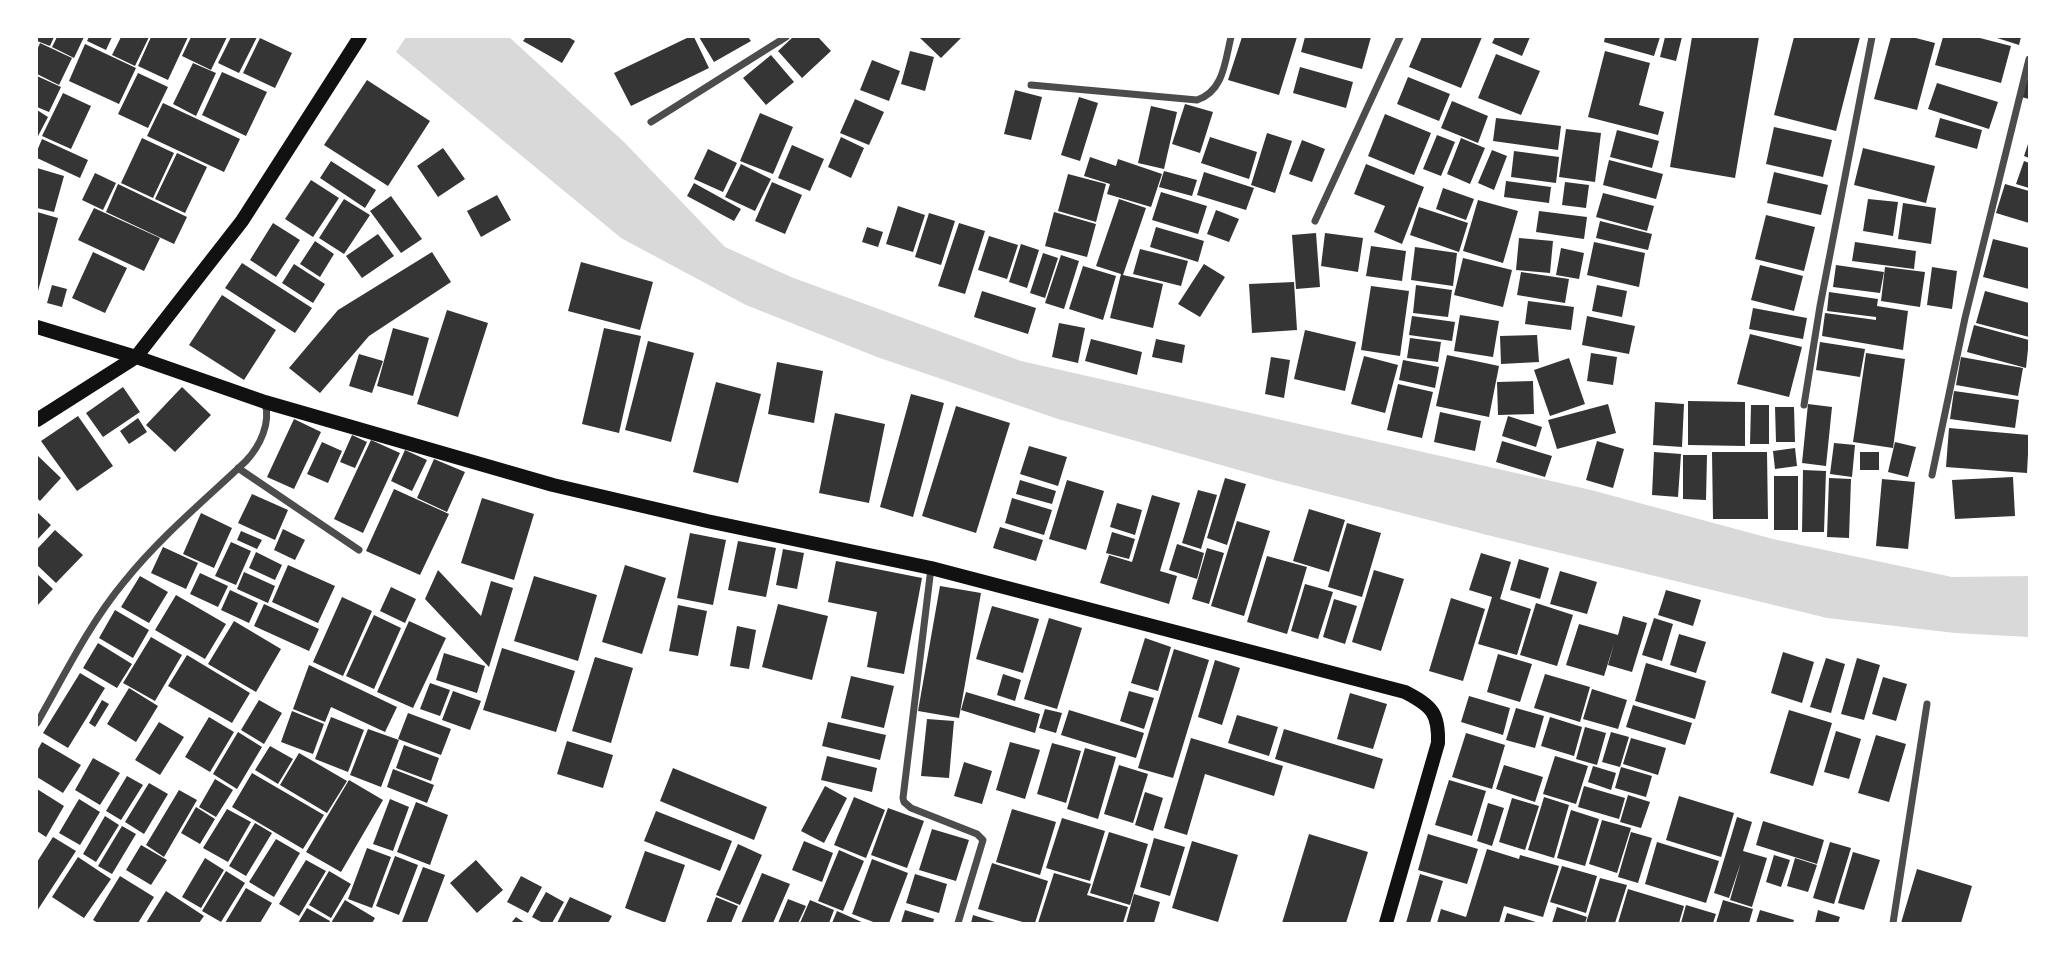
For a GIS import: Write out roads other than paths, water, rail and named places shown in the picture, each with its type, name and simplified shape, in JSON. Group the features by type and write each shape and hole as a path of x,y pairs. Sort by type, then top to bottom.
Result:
{"main road":[{"path":"37,420 136,357 242,221 360,37"},
{"path":"37,327 136,357 265,402 553,485 707,521 932,568 1405,692 1422,701 1434,712 1438,743 1387,923"}],"street":[{"path":"651,122 786,37"},
{"path":"1031,85 1197,100 1207,97 1215,90 1231,37"},
{"path":"1315,221 1400,37"},
{"path":"1804,405 1820,306 1872,37"},
{"path":"1932,475 1965,318 2029,59"},
{"path":"37,723 98,619 122,584 148,554 253,454 262,436 267,411 265,402"},
{"path":"238,468 359,550"},
{"path":"932,568 903,798 911,808 977,834 983,839 958,923"},
{"path":"1893,923 1927,704"}]}
